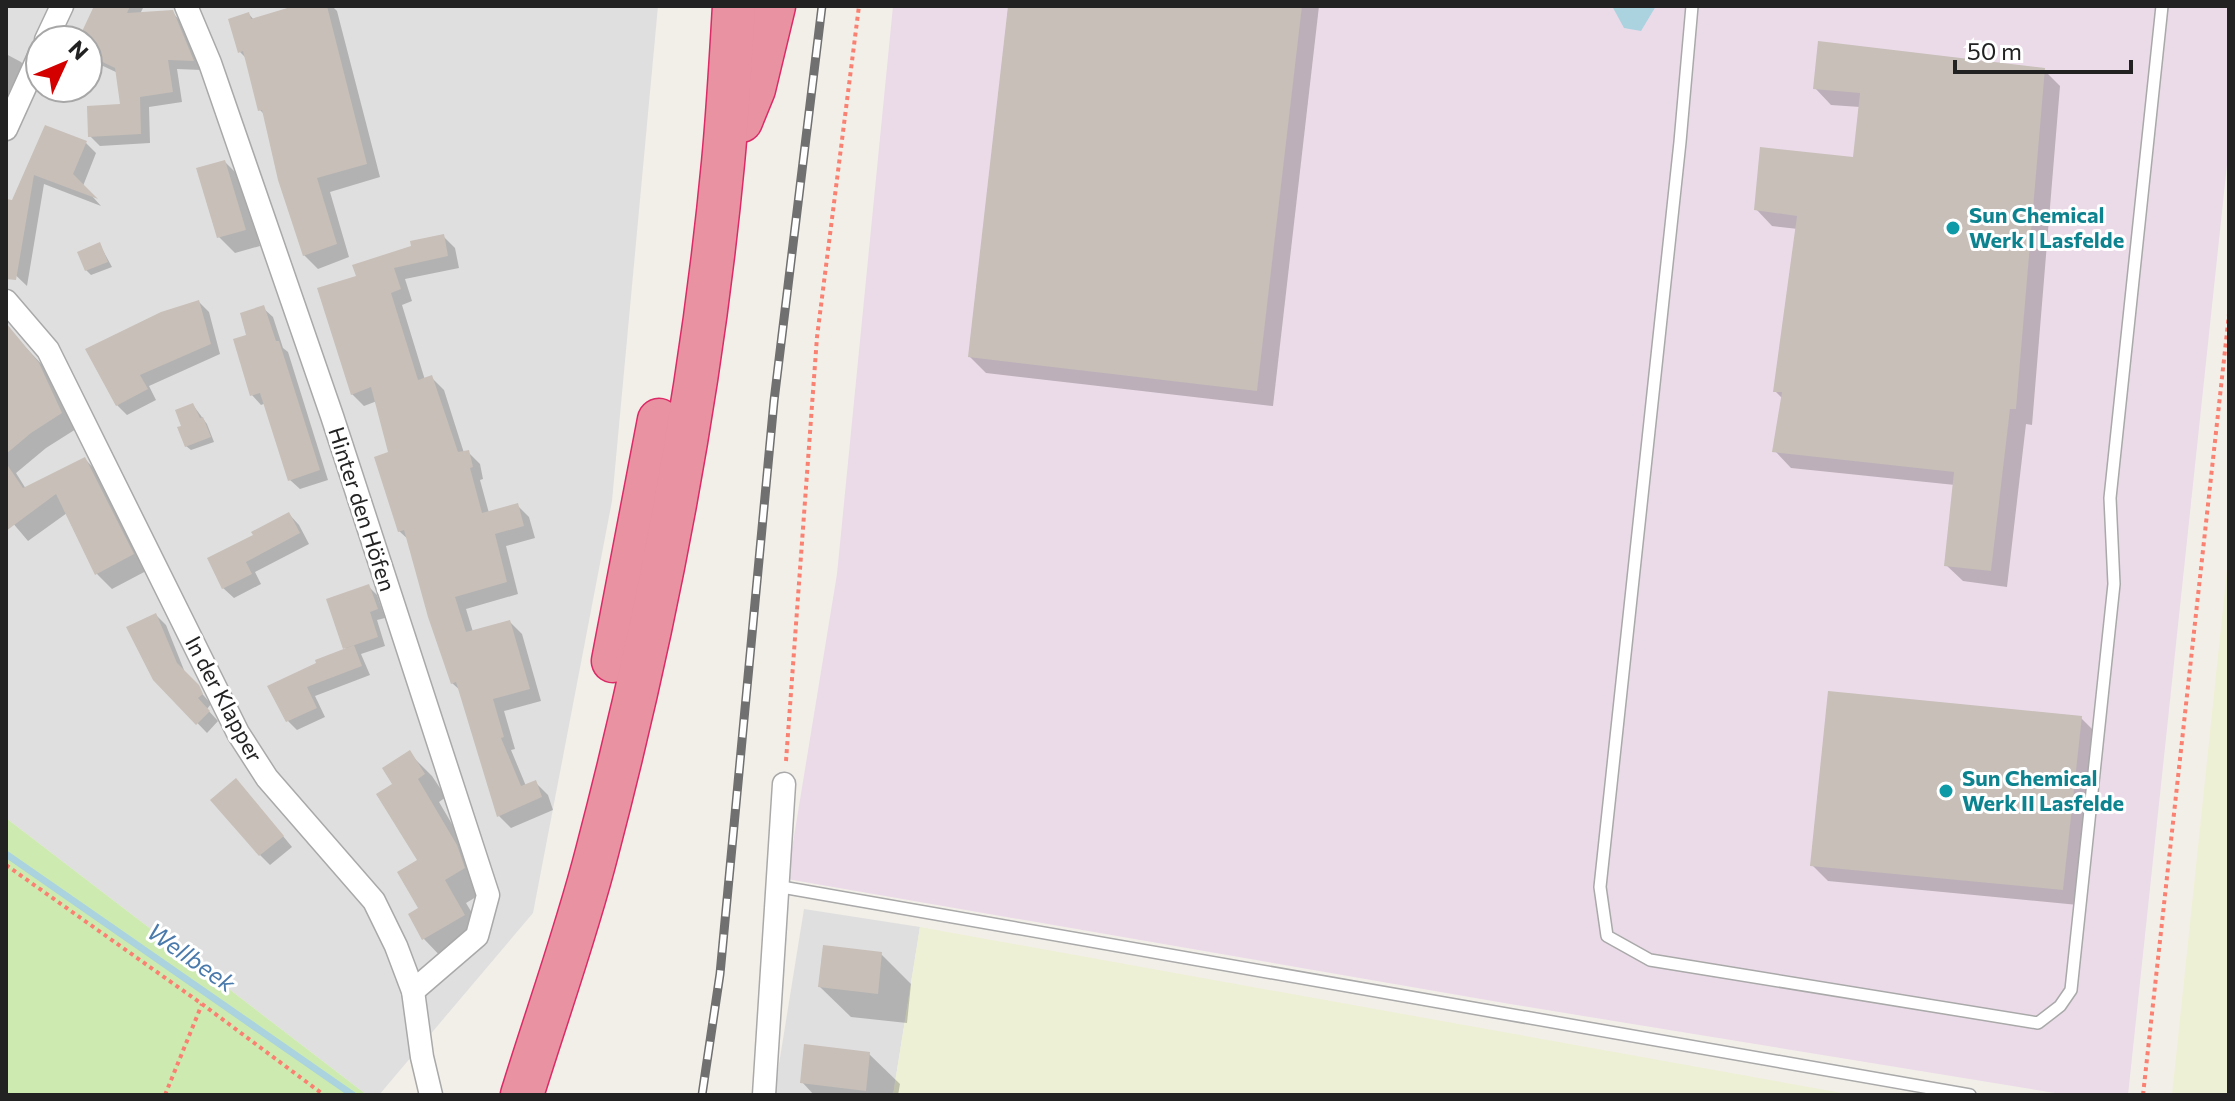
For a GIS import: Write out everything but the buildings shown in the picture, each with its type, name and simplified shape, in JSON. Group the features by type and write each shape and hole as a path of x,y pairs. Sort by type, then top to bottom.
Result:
{"highway":[{"path":"496,1095 527,999 569,847 611,672 675,339 694,195 709,6"},
{"path":"522,1095 596,854 636,691 673,509 703,329 723,163 734,6"},
{"path":"723,163 754,89 774,6"}],"street":[{"name":"Hinter den Höfen","path":"186,6 210,63 332,416 488,895 477,936 413,991"},
{"path":"6,129 24,89"},
{"name":"In der Klapper","path":"6,301 48,350 238,733 267,778 374,901 413,991 431,1095"},
{"path":"764,1095 784,784"}],"lane":[{"path":"1692,6 1600,887 1607,936 1650,960 2038,1023 2060,1006 2071,990 2114,584 2110,498 2162,6"},
{"path":"776,886 1970,1095"}],"path":[{"path":"784,784 817,337 859,6"},
{"path":"2143,1095 2229,314"},
{"path":"6,865 324,1095"},
{"path":"165,1095 202,1004"}],"shaded area":[{"path":"6,6 658,6 612,501 533,913 379,1095 367,1095 6,818"},
{"path":"893,6 2229,6 2229,146 2128,1095 2067,1095 1510,1004 787,879 837,574"},
{"path":"804,909 920,927 893,1095 774,1095"}],"green space":[{"path":"2229,551 2229,1095 2172,1095"},
{"path":"6,818 367,1095 6,1095"},
{"path":"920,927 1853,1095 893,1095"}],"water":[{"path":"1612,6 1656,6 1641,31 1624,28"}],"waterway":[{"name":"Wellbeek","path":"6,854 353,1095"}],"railway":[{"path":"702,1095 720,974 774,401 822,6"}],"place":[{"name":"Sun Chemical Werk I Lasfelde","path":"1953,228"},
{"name":"Sun Chemical Werk II Lasfelde","path":"1946,791"}]}
